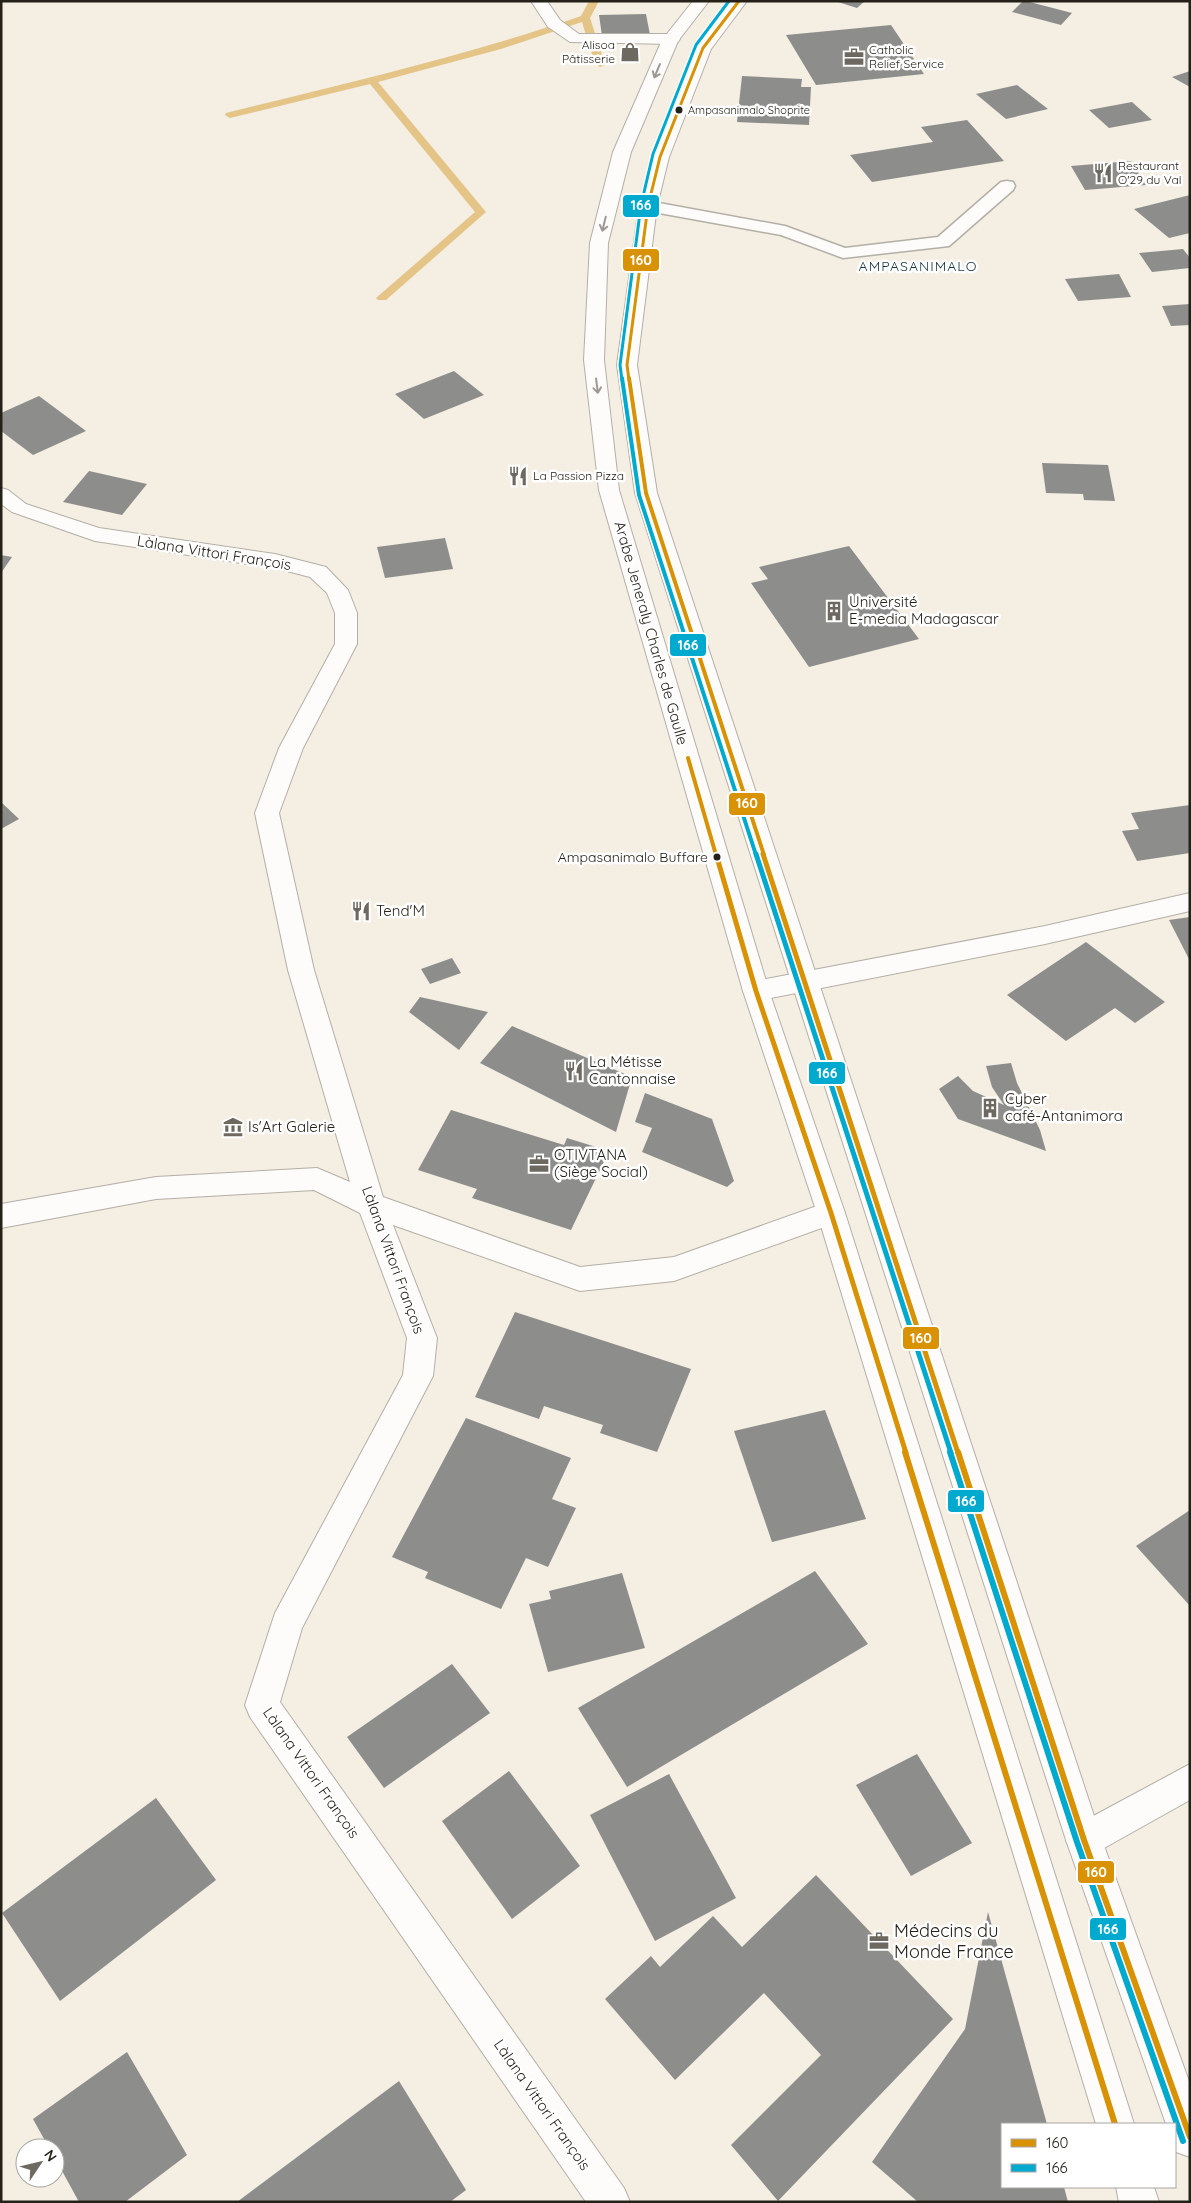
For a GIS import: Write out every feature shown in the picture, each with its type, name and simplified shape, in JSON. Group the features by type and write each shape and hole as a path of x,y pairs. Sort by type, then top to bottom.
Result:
{"street":[{"path":"539,1 565,32 607,39 672,40"},
{"name":"Arabe Jeneraly Charles de Gaulle","path":"701,1 672,40 622,152 599,243 594,360 609,490 756,992 831,1213 1115,2123"},
{"path":"739,1 703,48 660,157 648,206 627,365 646,493 1084,1840 1190,2138"},
{"name":"Làlana Vittori François","path":"1,494 19,508 94,534 275,561 318,572 337,590 346,613 346,644 291,748 267,813 301,970 371,1205 422,1338 418,1376 287,1624 262,1705 610,2202"},
{"path":"756,992 1045,935 1190,902"},
{"path":"1,1216 156,1188 317,1179 371,1205 580,1278 674,1269 831,1213"},
{"path":"1084,1840 1190,1781"},
{"path":"1135,2188 1139,2202"}],"lane":[{"path":"648,206 785,231 842,252 943,242 1007,186"}],"building":[{"path":"835,1 865,1 857,8"},
{"path":"1023,1 1072,13 1061,25 1012,12"},
{"path":"646,14 650,35 602,36 599,15"},
{"path":"891,25 924,74 816,85 786,35"},
{"path":"1190,71 1190,87 1172,77"},
{"path":"742,76 802,79 801,87 811,87 809,125 737,122"},
{"path":"1017,85 1048,109 1006,119 976,94"},
{"path":"1132,102 1152,120 1109,128 1089,110"},
{"path":"967,120 1004,161 872,182 850,155 933,142 921,127"},
{"path":"1131,161 1146,185 1085,190 1071,166"},
{"path":"1190,195 1190,233 1169,238 1134,209"},
{"path":"1183,249 1190,258 1190,268 1152,272 1139,253"},
{"path":"1119,274 1131,297 1078,301 1065,279"},
{"path":"1190,304 1190,325 1171,326 1162,306"},
{"path":"454,371 484,395 424,419 395,394"},
{"path":"39,396 86,431 33,455 1,431 1,413"},
{"path":"1042,463 1108,465 1115,501 1084,500 1083,494 1046,493"},
{"path":"89,471 147,484 122,515 63,502"},
{"path":"445,538 453,569 385,578 377,547"},
{"name":"Université E-media Madagascar","path":"849,546 919,639 809,667 751,583 768,579 759,567"},
{"path":"1,555 12,557 1,573"},
{"path":"1,802 19,819 1,829"},
{"path":"1190,805 1190,853 1137,861 1122,831 1139,829 1131,813"},
{"path":"1190,917 1190,961 1169,920"},
{"path":"1086,942 1165,1002 1135,1023 1115,1008 1066,1041 1007,995"},
{"path":"452,958 461,973 430,984 421,969"},
{"path":"420,997 488,1012 459,1050 409,1012"},
{"path":"512,1026 632,1077 616,1132 480,1063"},
{"name":"Cyber café-Antanimora","path":"1011,1063 1017,1083 1040,1130 1046,1151 958,1119 939,1089 958,1076 973,1091 1004,1105 992,1087 986,1066"},
{"path":"645,1093 712,1119 734,1181 727,1187 642,1152 652,1128 635,1122"},
{"path":"451,1110 564,1145 567,1138 609,1151 571,1230 472,1198 477,1189 418,1170"},
{"path":"515,1312 691,1369 657,1452 600,1433 603,1425 544,1406 539,1419 475,1397"},
{"path":"825,1410 866,1519 772,1542 734,1431"},
{"path":"466,1418 571,1458 552,1499 576,1508 548,1567 526,1558 501,1609 425,1578 428,1572 392,1557"},
{"path":"1190,1510 1190,1606 1136,1546"},
{"path":"815,1571 868,1644 627,1787 578,1708"},
{"path":"622,1573 645,1648 548,1672 529,1604 551,1599 549,1591"},
{"path":"452,1664 490,1713 384,1788 347,1737"},
{"path":"917,1754 972,1843 911,1876 856,1785"},
{"path":"509,1771 580,1866 512,1919 442,1821"},
{"path":"669,1774 736,1898 655,1941 590,1815"},
{"path":"156,1798 216,1880 60,2001 2,1913"},
{"path":"816,1875 953,2019 778,2201 731,2145 821,2055 764,1993 675,2080 605,1999 651,1956 660,1967 713,1916 742,1947"},
{"path":"988,1912 1047,2123 1001,2123 1001,2188 1064,2188 1068,2202 918,2202 872,2162 965,2029"},
{"path":"127,2052 187,2155 125,2202 79,2202 65,2176 65,2138 43,2138 33,2119"},
{"path":"399,2081 466,2190 450,2202 237,2202"}],"waterway":[{"path":"585,18 594,1"},
{"path":"230,115 454,60 585,18"},
{"path":"585,18 600,64"},
{"path":"372,81 481,212 382,298"}],"transit line":[{"name":"166","path":"729,1 696,45 653,154 641,205 620,365 639,495 1077,1842 1183,2141"},
{"name":"160","path":"739,1 703,48 660,157 648,206 627,365 646,493 1084,1840 1190,2137"},
{"name":"160","path":"688,758 756,991 831,1213 1115,2123"}],"place":[{"name":"Alisoa Pâtisserie","path":"630,52"},
{"name":"Catholic Relief Service","path":"854,57"},
{"name":"Ampasanimalo Shoprite","path":"679,110"},
{"name":"Restaurant O'29 du Val","path":"1103,173"},
{"name":"La Passion Pizza","path":"518,476"},
{"name":"Université E-media Madagascar","path":"834,611"},
{"name":"Ampasanimalo Buffare","path":"717,857"},
{"name":"Tend'M","path":"361,911"},
{"name":"La Métisse Cantonnaise","path":"574,1071"},
{"name":"Cyber café-Antanimora","path":"990,1108"},
{"name":"Is'Art Galerie","path":"233,1127"},
{"name":"OTIVTANA (Siège Social)","path":"539,1164"},
{"name":"Médecins du Monde France","path":"879,1941"}],"district":[{"name":"AMPASANIMALO","path":"918,266"}]}
